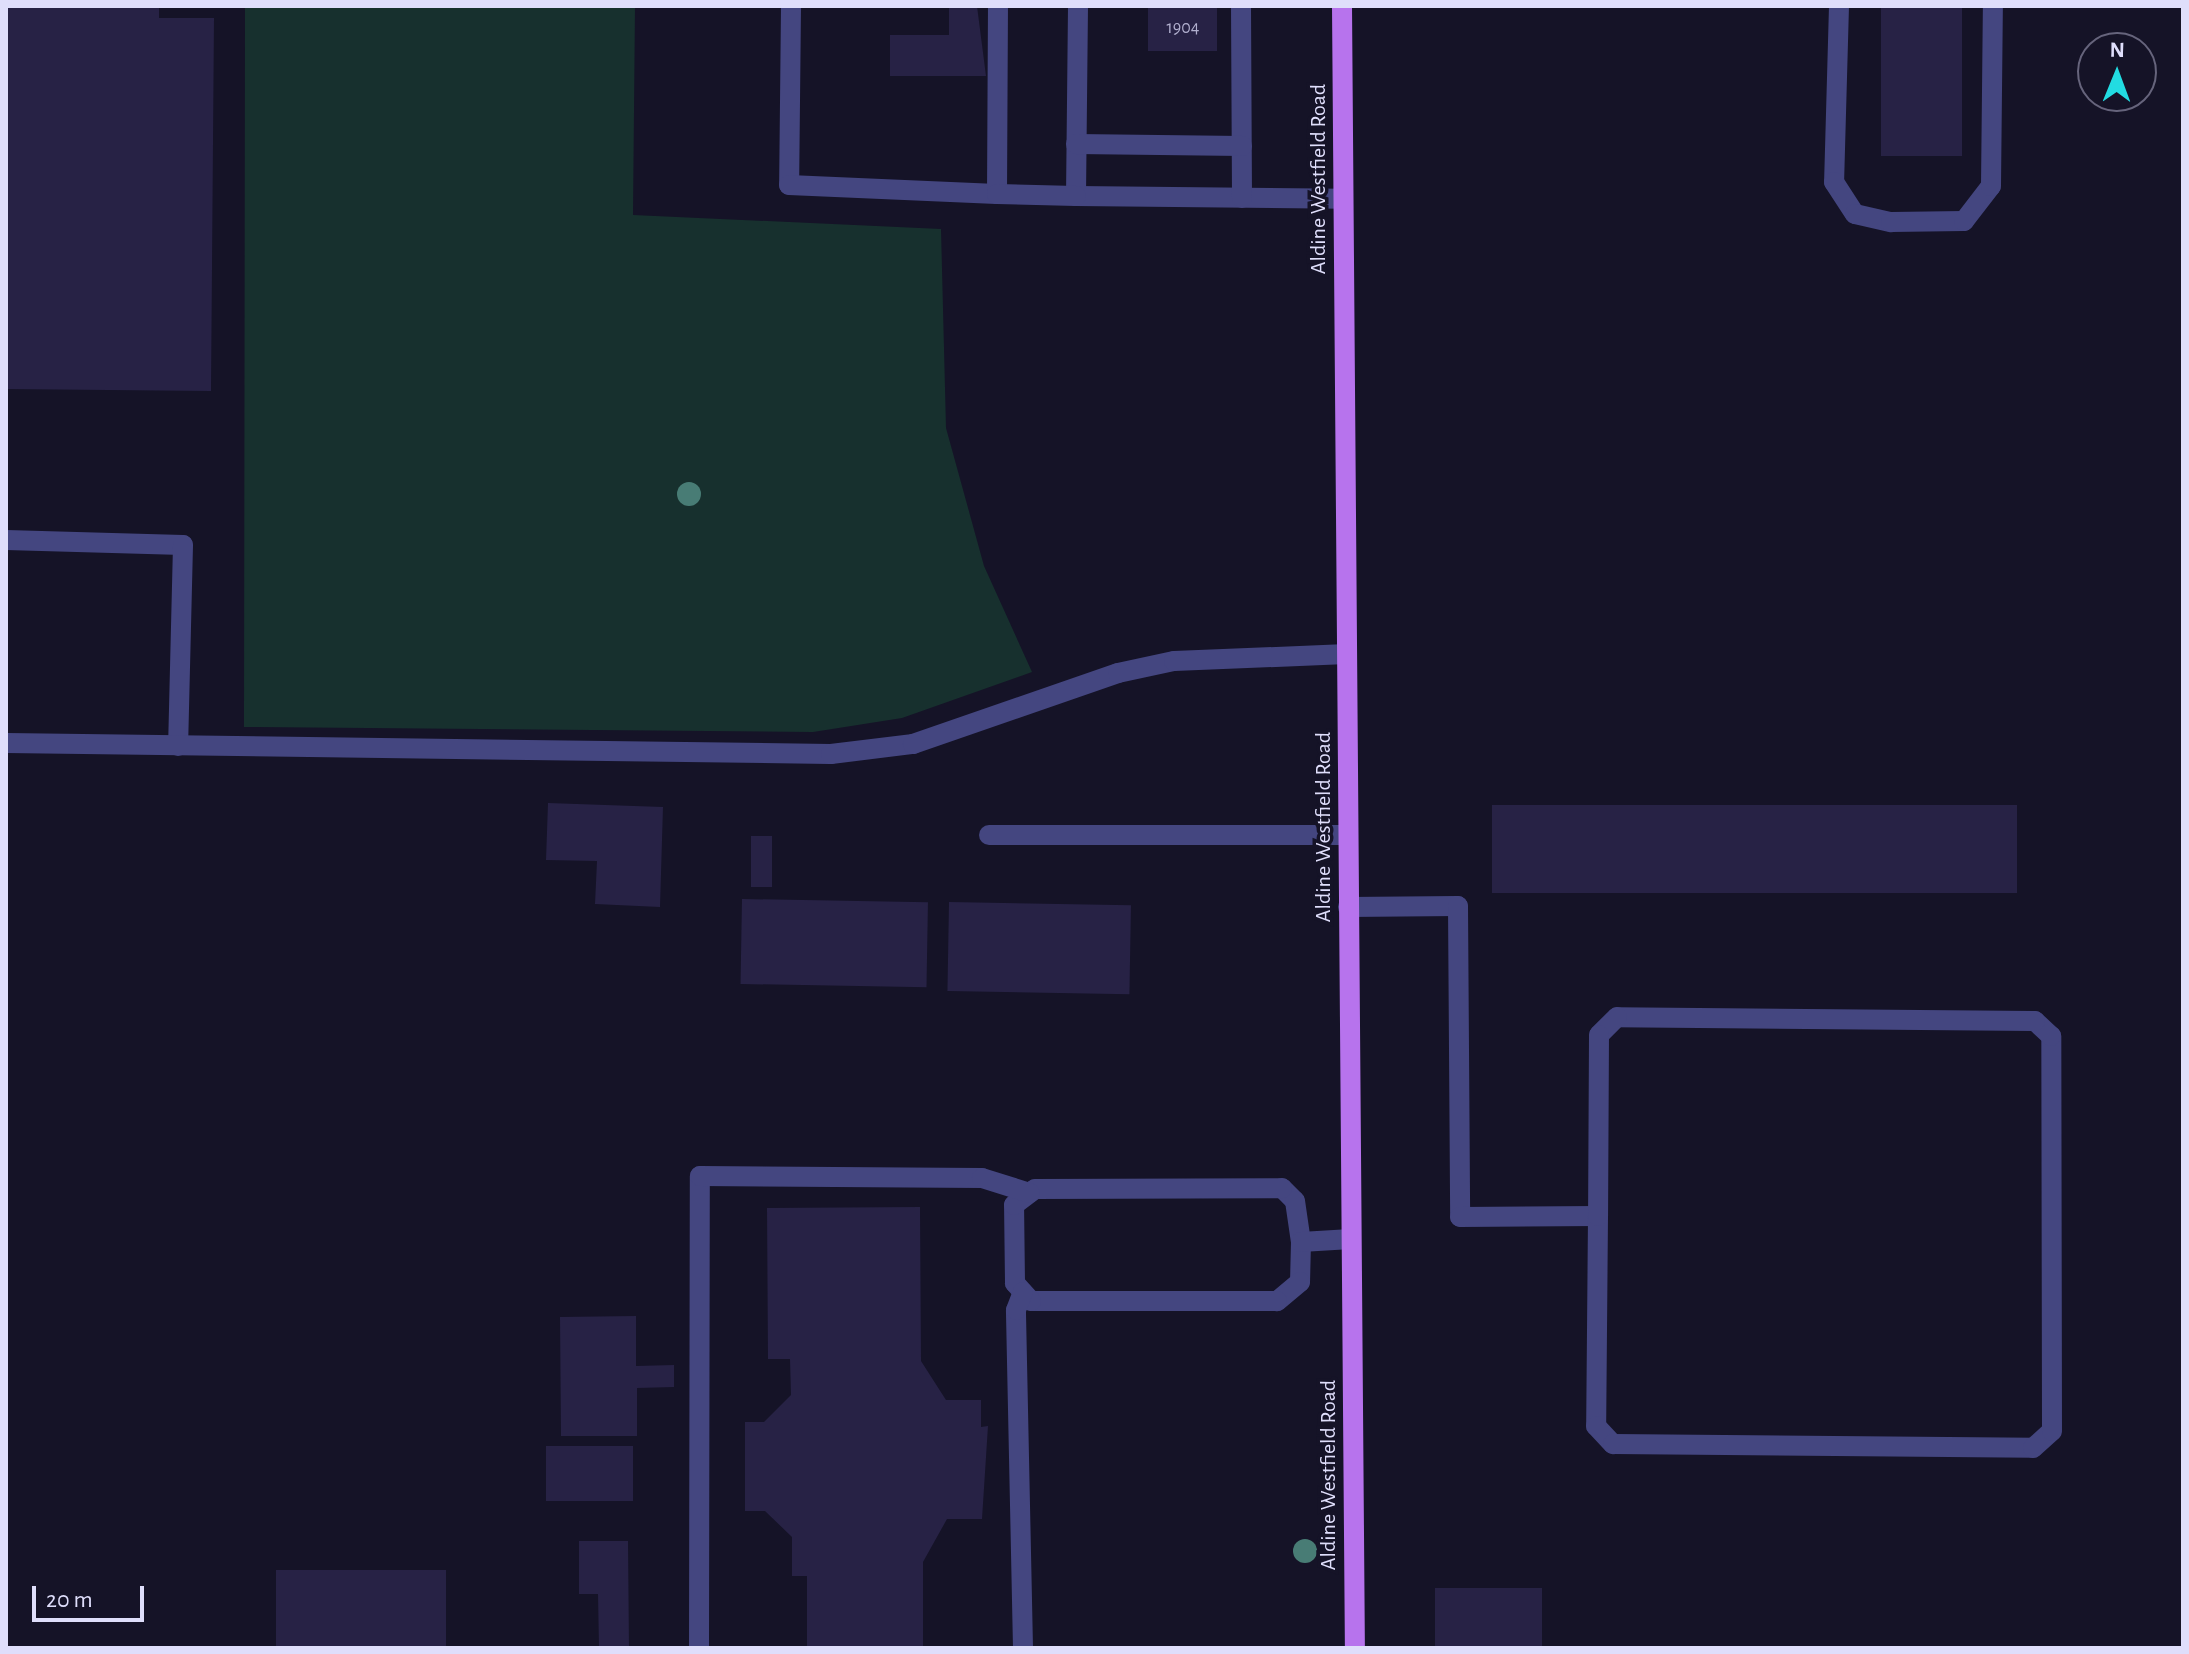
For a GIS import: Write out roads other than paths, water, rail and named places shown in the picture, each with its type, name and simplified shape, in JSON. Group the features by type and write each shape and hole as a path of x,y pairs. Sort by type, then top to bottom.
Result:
{"main road":[{"name":"Aldine Westfield Road","path":"1342,6 1355,1648"}],"lane":[{"path":"791,6 789,185 1076,196 1343,199"},
{"path":"997,194 998,6"},
{"path":"1076,196 1078,6"},
{"path":"1241,6 1242,198"},
{"path":"1839,6 1834,182 1855,214 1891,222 1964,221 1991,186 1993,6"},
{"path":"1076,144 1242,146"},
{"path":"6,540 183,545 178,746"},
{"path":"6,743 831,754 913,744 1118,673 1174,661 1347,654"},
{"path":"989,835 1348,835"},
{"path":"1348,907 1458,906 1460,1217 1598,1216"},
{"path":"1617,1017 2035,1021 2051,1036 2052,1431 2033,1448 1613,1444 1596,1426 1598,1216 1599,1035 1617,1017"},
{"path":"699,1648 700,1176 982,1178 1030,1193 1282,1188 1295,1201 1301,1242 1300,1282 1277,1301 1031,1301 1015,1283 1014,1205 1030,1193"},
{"path":"1301,1242 1351,1239"},
{"path":"1023,1292 1016,1310 1023,1648"}]}
